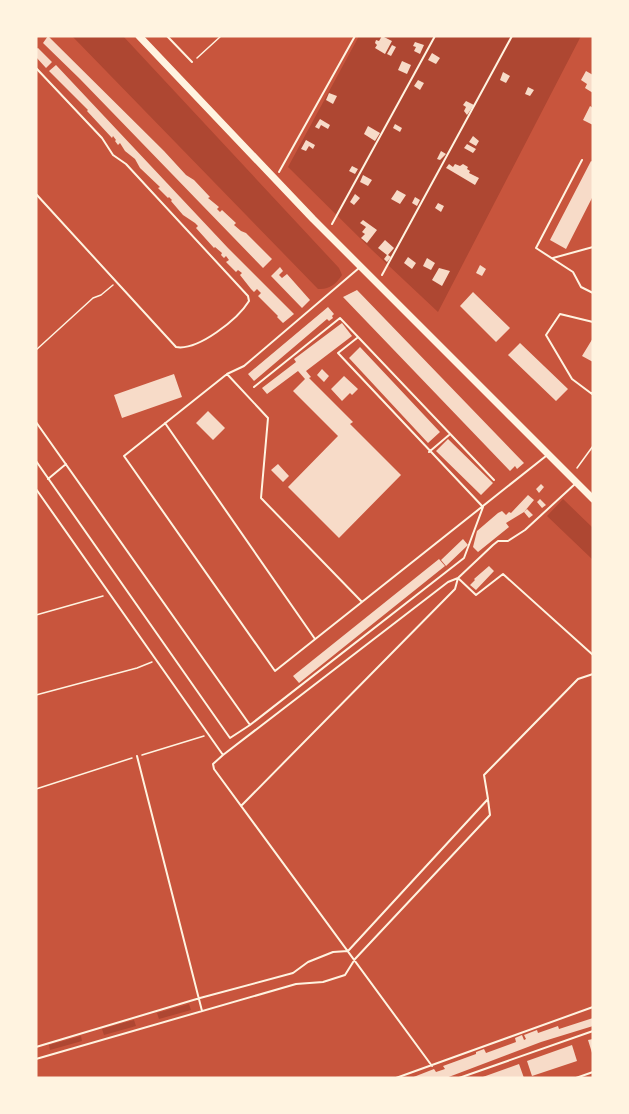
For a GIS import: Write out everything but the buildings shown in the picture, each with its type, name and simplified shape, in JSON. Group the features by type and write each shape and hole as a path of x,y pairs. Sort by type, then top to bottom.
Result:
{"main road":[{"path":"139,36 361,267 593,499"}],"lane":[{"path":"167,36 192,62"},
{"path":"279,172 355,36"},
{"path":"332,224 435,36"},
{"path":"382,275 512,36"},
{"path":"36,68 102,138 113,155 126,164 248,296 249,301 226,327 214,335 182,348 176,347 36,194"},
{"path":"582,160 536,249 573,272 581,287 593,293"},
{"path":"552,258 593,248"},
{"path":"361,267 244,366 227,374 124,456 275,671 548,454"},
{"path":"593,322 560,314 546,335 572,379 592,394 593,392"},
{"path":"254,387 340,318 494,480"},
{"path":"357,338 338,353 483,507"},
{"path":"227,374 268,418 261,498 362,602"},
{"path":"36,422 250,724"},
{"path":"165,423 315,639"},
{"path":"429,452 449,435"},
{"path":"36,462 230,738 464,558 483,507"},
{"path":"48,479 66,464"},
{"path":"432,1066 213,767 215,761 448,582 458,578 498,541 508,541 525,530 576,482"},
{"path":"36,489 223,755"},
{"path":"458,578 476,595 503,574 593,655"},
{"path":"241,806 455,589 458,578"},
{"path":"36,1059 296,984 323,982 345,975 354,959 490,815 484,775 578,679 593,674"},
{"path":"137,756 202,1011"},
{"path":"36,1047 293,973 308,962 333,952 348,951 488,799"},
{"path":"396,1078 593,1007"},
{"path":"459,1078 593,1031"},
{"path":"576,1078 593,1072"}],"path":[{"path":"192,62 220,36"},
{"path":"36,350 93,298 116,282"},
{"path":"577,468 593,446"},
{"path":"36,615 109,594"},
{"path":"36,695 137,668 155,660"},
{"path":"36,789 208,735"}],"shaded area":[{"path":"72,36 123,36 339,268 342,275 337,281 332,286 318,289"},
{"path":"359,36 581,36 438,312 288,167"},
{"path":"563,499 593,528 593,560 547,516"},
{"path":"189,1004 191,1010 159,1019 157,1013"},
{"path":"134,1020 136,1026 104,1035 102,1029"},
{"path":"81,1036 82,1041 50,1050 49,1045"}]}
